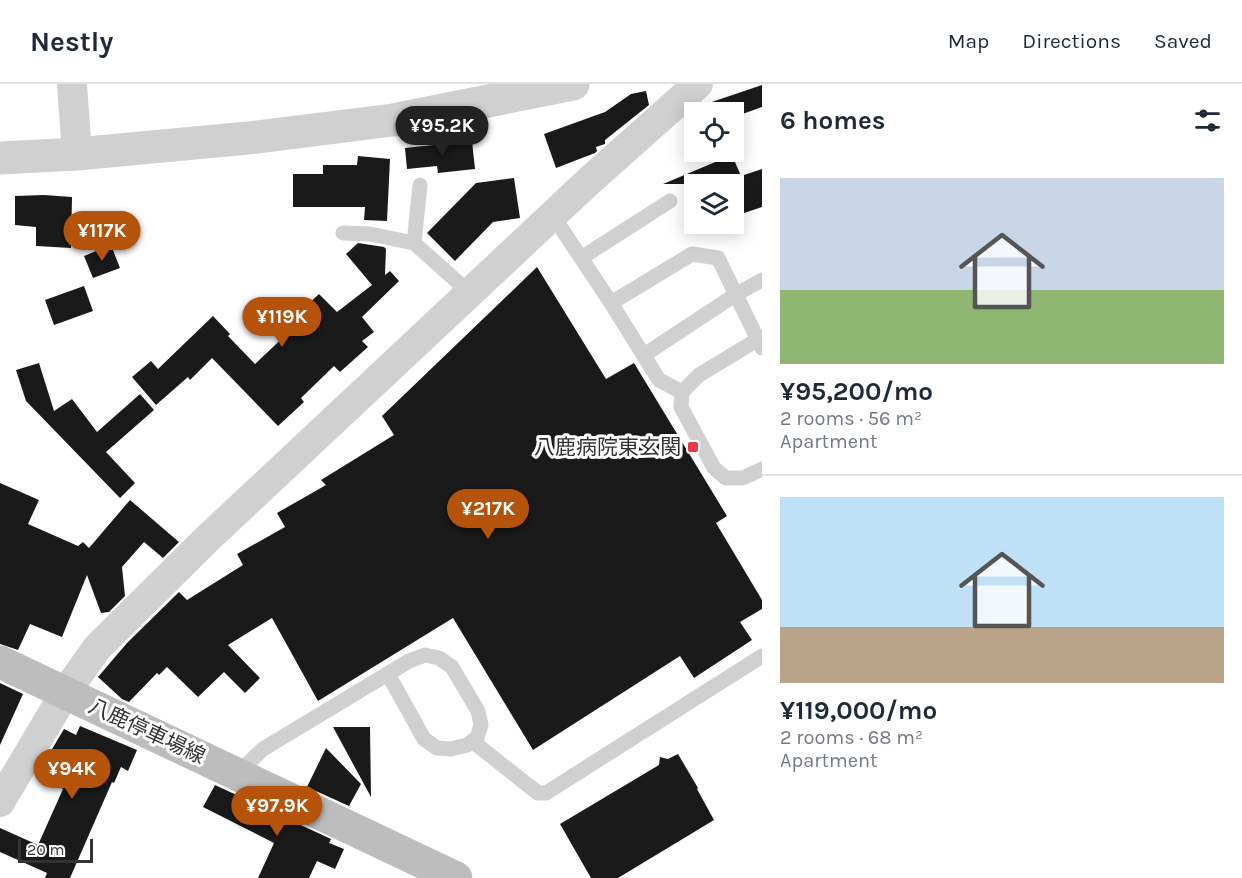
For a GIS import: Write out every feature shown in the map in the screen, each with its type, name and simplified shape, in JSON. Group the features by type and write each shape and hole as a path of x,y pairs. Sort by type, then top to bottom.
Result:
{"main road":[{"name":"八鹿停車場線","path":"0,662 456,878"}],"street":[{"path":"72,84 76,145"},
{"path":"0,158 76,145 248,138 393,120 573,84"},
{"path":"0,802 65,693 105,639 224,524 553,216 698,84"}],"lane":[{"path":"414,243 420,185"},
{"path":"581,258 670,201"},
{"path":"553,216 659,380 682,392"},
{"path":"343,233 370,234 414,243 471,294"},
{"path":"611,303 692,254 718,258 760,342 699,375 682,392 681,407 714,468 726,478 743,478 762,469"},
{"path":"644,355 735,295 762,280"},
{"path":"237,774 263,749 388,674 410,661 425,655 439,658 452,667 478,711 481,725 477,738 467,746 451,749 436,748 424,739 388,674"},
{"path":"472,741 538,793 546,793 762,656"}],"building":[{"path":"762,85 762,107 744,113 744,102 712,102"},
{"path":"646,91 649,105 605,140 605,144 596,147 595,153 556,168 544,134 605,112 631,94"},
{"path":"472,141 475,169 438,173 437,166 407,169 405,148"},
{"path":"358,156 390,159 387,221 364,220 365,207 293,207 293,174 323,174 323,165 357,165"},
{"path":"715,162 735,162 740,174 687,174"},
{"path":"762,169 762,207 744,213 744,175"},
{"path":"684,175 684,184 663,184"},
{"path":"514,178 520,218 493,222 455,261 427,233 476,183"},
{"path":"15,196 72,197 71,248 36,246 36,227 15,225"},
{"path":"358,243 384,247 386,249 385,275 390,271 399,281 362,317 374,332 362,341 368,347 340,372 334,366 301,398 304,402 278,426 212,358 190,380 188,377 156,405 132,377 151,361 158,369 213,316 230,334 228,336 255,364 310,312 305,307 319,294 337,312 372,285 346,254"},
{"path":"111,245 120,268 93,278 84,256"},
{"path":"537,267 606,379 634,363 727,516 716,523 762,600 762,609 740,622 752,640 694,678 680,656 533,750 453,618 318,701 272,618 228,645 260,678 245,693 224,672 198,697 167,667 159,675 157,673 129,702 122,699 98,677 127,643 179,592 187,600 243,565 237,554 285,527 277,513 326,485 321,480 394,435 382,416"},
{"path":"84,286 93,311 54,325 45,300"},
{"path":"39,363 54,411 72,399 97,432 140,394 154,410 106,452 135,483 120,498 26,401 16,370"},
{"path":"0,483 39,500 28,524 78,546 83,542 89,548 130,500 179,542 163,558 144,542 122,567 125,596 109,612 101,613 87,575 62,637 30,624 18,650 0,644"},
{"path":"0,683 23,694 0,745"},
{"path":"80,726 137,750 128,771 121,767 114,783 112,782 70,878 45,878 47,873 0,852 0,828 38,845 63,789 36,776 64,729 76,735"},
{"path":"333,727 370,727 371,797"},
{"path":"326,748 361,784 349,806 307,787"},
{"path":"678,754 714,820 618,878 591,878 560,824 659,765 660,757 668,759"},
{"path":"215,785 331,839 329,843 344,849 335,869 317,861 309,878 258,878 274,843 203,807"}],"place":[{"name":"八鹿病院東玄関","path":"693,447"}]}
